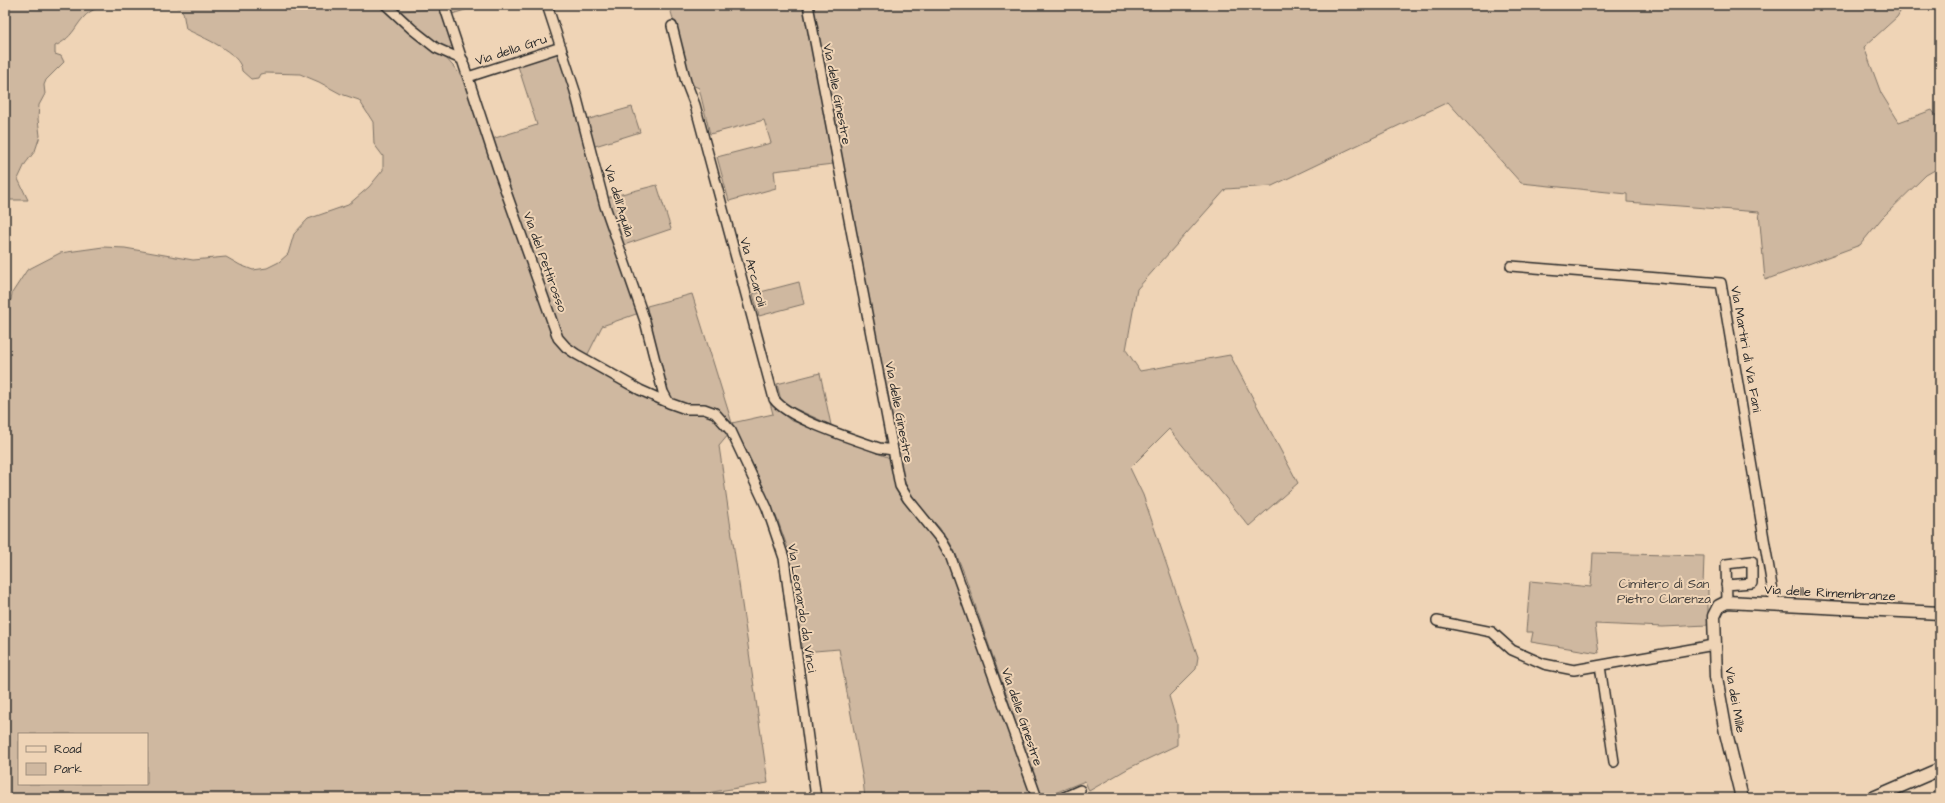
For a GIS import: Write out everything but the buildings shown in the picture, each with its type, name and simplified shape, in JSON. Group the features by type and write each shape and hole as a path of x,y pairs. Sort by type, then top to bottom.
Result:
{"main road":[{"name":"Via delle Rimembranze","path":"1723,604 1775,604 1940,613"},
{"name":"Via dei Mille","path":"1723,604 1714,616 1716,677 1720,707 1742,798"},
{"path":"1873,798 1940,769"}],"street":[{"path":"386,5 412,29 436,48 463,60"},
{"name":"Via del Pettirosso","path":"444,5 499,172 558,338 566,347 576,354 645,393 686,409 704,409 716,413 731,431"},
{"name":"Via dell'Aquila","path":"547,5 575,91 605,206 645,321 663,392 669,403"},
{"name":"Via delle Ginestre","path":"808,5 893,450 903,493 942,541 959,577 1036,798"},
{"name":"Via Arcaroli","path":"672,26 686,82 695,105 774,399 778,405 792,415 880,448 893,450"},
{"name":"Via della Gru","path":"468,77 561,47"},
{"name":"Via Martiri di Via Fani","path":"1511,266 1721,282 1775,604"},
{"path":"645,393 655,388 660,378"},
{"name":"Via Leonardo da Vinci","path":"731,431 767,508 784,558 816,798"},
{"path":"1723,604 1726,585"},
{"path":"1437,621 1492,632 1512,650 1544,664 1574,670 1714,645"},
{"path":"1600,666 1614,762"},
{"path":"1062,798 1080,790"}],"green space":[{"path":"5,5 110,5 90,12 64,41 55,46 55,54 61,56 64,62 46,80 44,85 45,94 39,105 38,119 40,136 35,151 25,164 18,179 28,200 7,200 9,208 5,210"},
{"path":"176,5 382,5 446,58 465,80 555,337 584,362 716,418 729,434 719,446 768,783 676,798 5,798 5,304 11,300 12,293 27,270 60,253 103,247 125,248 193,260 226,257 253,270 267,268 279,262 288,254 294,234 308,219 348,205 369,187 383,170 383,156 374,144 373,122 359,100 341,94 300,74 266,73 260,74 258,78 251,79 242,71 240,64 228,51 186,29 183,12"},
{"path":"448,5 481,5 452,14"},
{"path":"669,5 804,5 833,164 774,171 776,188 729,201 717,157 771,143 764,120 710,134 699,88 692,85"},
{"path":"811,5 1864,5 1866,7 1872,5 1904,5 1897,17 1864,47 1881,93 1899,122 1932,110 1940,121 1940,167 1926,175 1882,218 1860,245 1765,280 1759,212 1627,202 1627,194 1521,183 1448,102 1272,186 1226,189 1137,289 1126,350 1140,371 1230,355 1298,483 1249,526 1169,429 1130,468 1143,495 1198,657 1196,669 1169,696 1177,723 1177,745 1129,768 1089,791 1085,781 1042,798 964,573 952,546 943,532 911,495 904,480"},
{"path":"440,9 452,43 452,46 446,48 435,44 399,11"},
{"path":"558,52 572,93 639,313 602,326 587,356 571,347 561,336 529,250 492,139 537,125 518,66"},
{"path":"632,107 640,132 592,147 586,120"},
{"path":"657,185 671,229 624,245 606,198"},
{"path":"799,282 804,304 759,316 753,294"},
{"path":"692,294 732,423 715,409 689,406 676,402 672,399 667,388 647,314 647,306"},
{"path":"820,373 831,425 785,404 781,400 777,384"},
{"path":"770,403 790,420 890,458 898,493 940,542 947,557 1033,798 865,798 839,649 803,652 788,549 778,521 732,423 773,414"},
{"name":"Cimitero di San Pietro Clarenza","path":"1593,553 1704,556 1703,585 1708,587 1708,625 1663,627 1595,624 1599,653 1531,642 1533,632 1526,632 1530,581 1591,587"}]}
